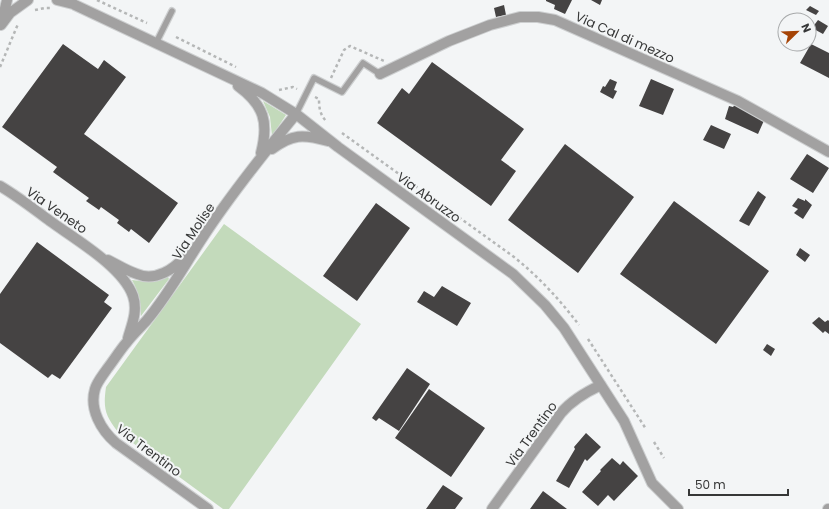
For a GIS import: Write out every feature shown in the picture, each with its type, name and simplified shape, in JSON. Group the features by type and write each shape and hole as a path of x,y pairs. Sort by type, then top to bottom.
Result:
{"street":[{"path":"0,26 7,0"},
{"path":"0,26 10,13 28,0"},
{"name":"Via Abruzzo","path":"57,0 71,2 262,93 296,114 333,143 501,266 528,288 545,305 564,328 626,425 652,483 678,509"},
{"name":"Via Cal di mezzo","path":"380,74 449,41 483,27 520,18 538,17 555,20 738,100 829,152"},
{"name":"Via Molise","path":"221,74 245,91 260,109 264,119 265,140 260,157"},
{"name":"Via Molise","path":"147,320 176,280 203,236 260,157 296,114"},
{"name":"Via Molise","path":"260,157 282,142 297,136 311,136 333,143"},
{"name":"Via Veneto","path":"0,186 100,256 138,275 156,275 174,267 203,236"},
{"name":"Via Veneto","path":"100,256 122,278 134,297 134,318 126,342"},
{"name":"Via Trentino","path":"147,320 126,342 101,378 95,388 93,402 101,426 107,435 208,509"},
{"name":"Via Trentino","path":"492,509 561,413 573,401 601,385"}],"lane":[{"path":"156,43 172,11"},
{"path":"296,114 314,78 342,92 363,63 380,74"}],"path":[{"path":"97,0 148,23"},
{"path":"32,11 45,8 57,11"},
{"path":"0,67 20,20"},
{"path":"176,37 238,68"},
{"path":"276,89 280,90 293,87 297,89"},
{"path":"319,99 322,94"},
{"path":"588,339 646,429"},
{"path":"654,442 664,458"}],"green space":[{"path":"263,101 286,115 272,136 270,117"},
{"path":"224,224 361,324 229,509 223,509 118,432 110,421 105,406 106,387"},
{"path":"168,277 169,279 141,316 139,298 132,280 148,282"}],"building":[{"path":"546,0 572,0 565,14 554,9 555,5"},
{"path":"591,0 602,0 600,5"},
{"path":"504,5 506,15 496,17 494,8"},
{"path":"810,6 819,11 817,14 817,12 810,12 806,10"},
{"path":"818,20 828,26 823,34 817,31"},
{"path":"63,44 98,69 104,60 126,77 84,134 178,203 149,243 131,229 129,232 117,223 119,220 101,207 99,210 86,201 89,198 53,172 57,167 2,127"},
{"path":"817,47 829,53 829,78 800,63 806,52 817,52"},
{"path":"432,62 524,129 501,160 516,171 491,206 377,123 402,88 409,94"},
{"path":"610,79 617,82 614,90 617,91 613,99 600,92 603,86 605,87"},
{"path":"651,79 674,89 663,115 639,106"},
{"path":"737,102 766,116 758,134 725,119 729,106 733,107"},
{"path":"711,125 731,134 724,149 703,140"},
{"path":"565,144 634,197 578,273 508,220"},
{"path":"807,154 829,168 813,193 790,179"},
{"path":"758,191 766,197 749,226 739,221"},
{"path":"798,198 805,201 805,199 812,205 803,219 794,213 798,209 792,206"},
{"path":"674,201 769,271 716,344 620,274"},
{"path":"376,203 410,228 357,301 323,276"},
{"path":"37,242 109,295 104,302 112,308 60,379 52,374 48,378 0,343 0,294"},
{"path":"800,248 810,255 805,262 796,255"},
{"path":"442,286 471,303 457,326 417,302 424,291 434,297"},
{"path":"819,317 825,322 828,320 829,321 829,334 825,331 823,333 812,323"},
{"path":"767,344 775,349 771,356 763,350"},
{"path":"407,368 430,384 399,431 379,418 376,421 372,418"},
{"path":"429,389 485,428 451,477 395,438"},
{"path":"586,433 601,447 587,461 585,459 569,488 556,481 575,449 574,447"},
{"path":"612,458 620,465 623,461 638,476 614,501 608,495 598,506 582,492"},
{"path":"443,485 463,498 455,509 426,509"},
{"path":"543,491 567,509 530,509"}]}
